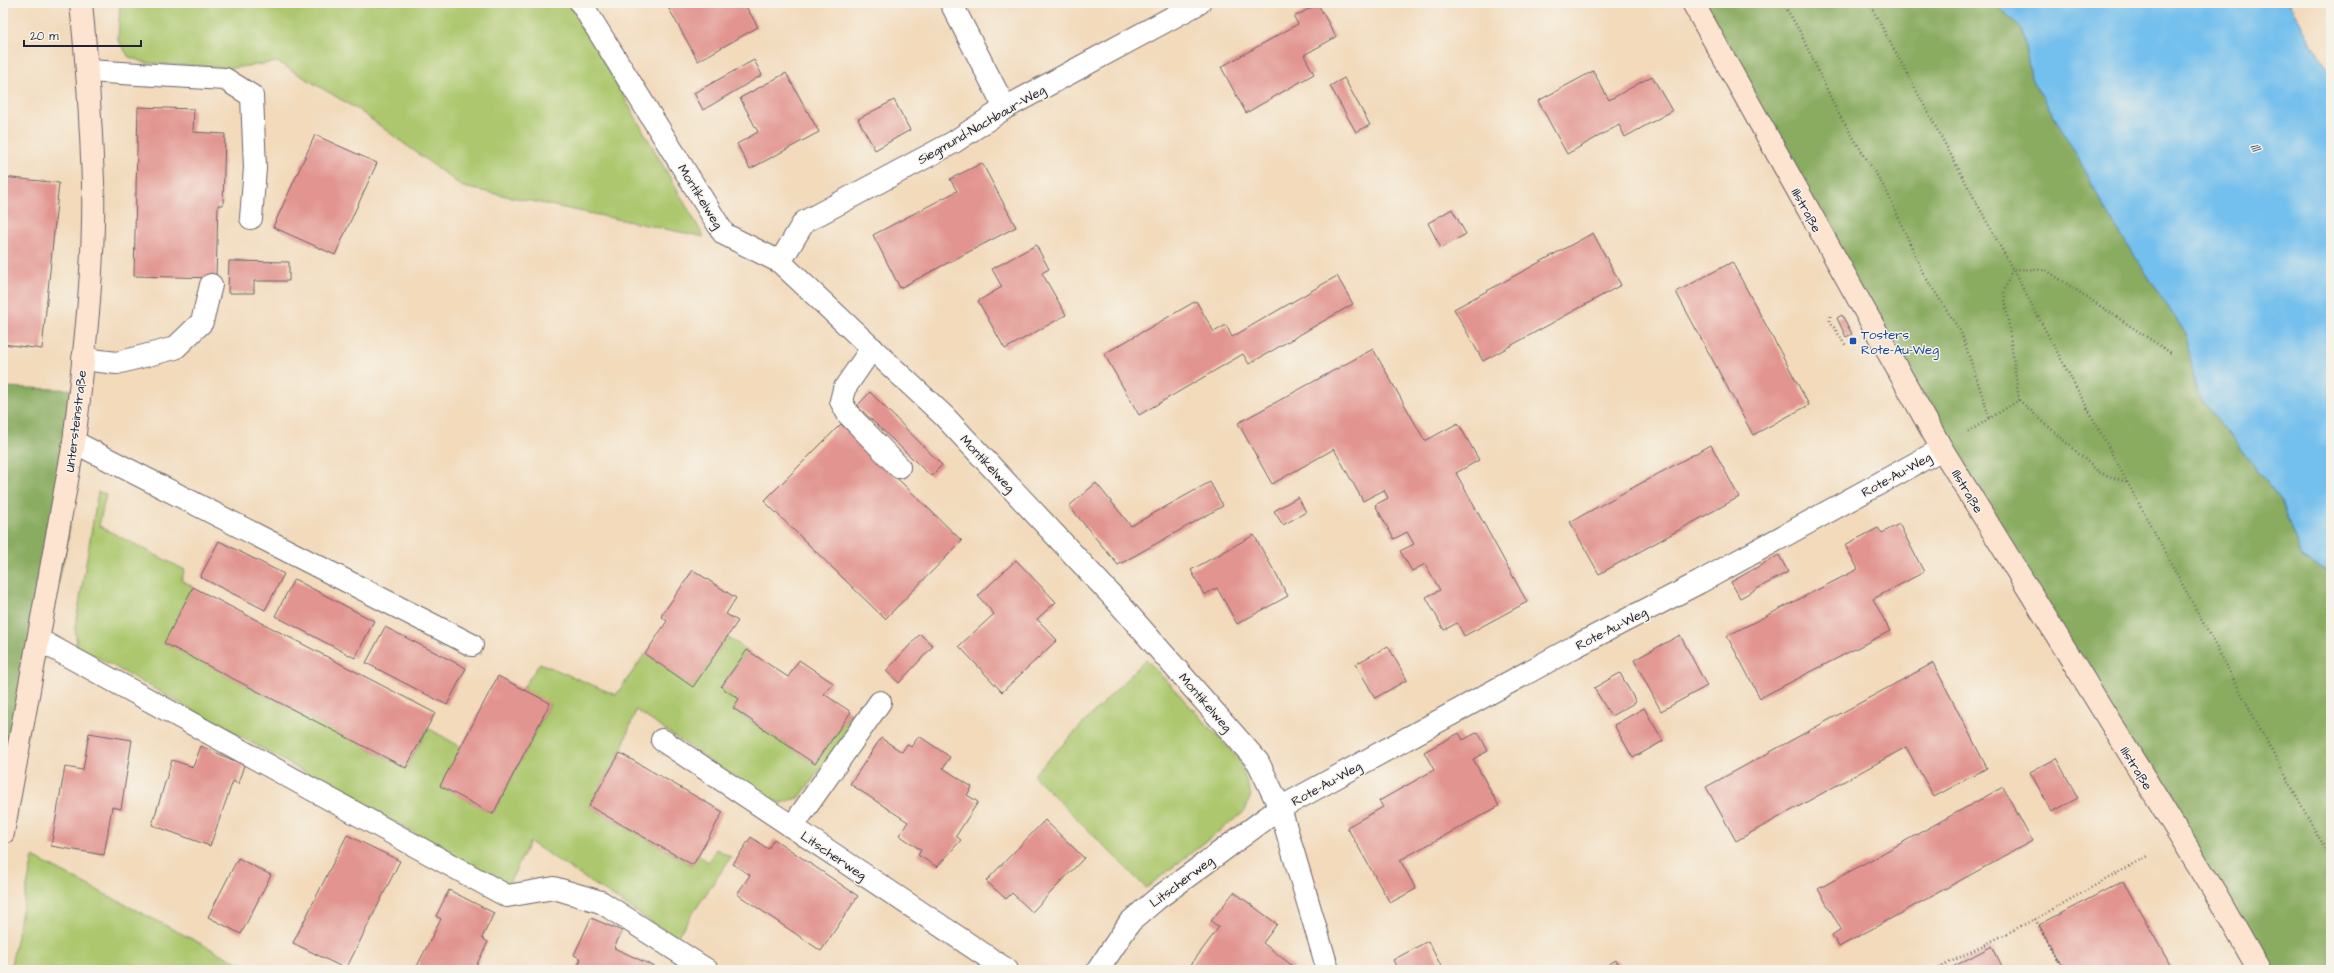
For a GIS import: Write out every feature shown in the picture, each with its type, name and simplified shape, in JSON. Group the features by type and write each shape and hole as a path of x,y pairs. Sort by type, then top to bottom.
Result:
{"main road":[{"name":"Untersteinstraße","path":"3,833 74,442 83,359 91,268 93,182 87,71 81,3"},
{"name":"Illstraße","path":"1693,3 1942,448 2216,894 2259,970"}],"street":[{"name":"Montikelweg","path":"581,3 724,234 780,262 944,416 1115,598 1258,762 1280,808 1328,970"},
{"path":"951,3 1005,108"},
{"name":"Siegmund-Nachbaur-Weg","path":"780,262 804,222 954,142 1005,108 1199,3"},
{"path":"87,71 225,79 252,96 255,168 251,218"},
{"path":"83,359 117,363 175,348 202,322 211,285"},
{"path":"872,348 844,389 841,401 848,414 898,467"},
{"path":"74,442 472,645"},
{"name":"Rote-Au-Weg","path":"1280,808 1574,647 1700,582 1942,448"},
{"path":"39,640 507,896 554,888 601,902 707,970"},
{"path":"792,826 880,702"},
{"name":"Litscherweg","path":"662,740 1007,970"},
{"name":"Litscherweg","path":"1098,970 1130,922 1158,898 1280,808"}],"path":[{"path":"1783,3 1799,30 1838,113 1887,192 1924,275 1961,332 1990,419"},
{"path":"1869,3 2331,860"},
{"path":"2012,270 2046,270 2171,354"},
{"path":"2012,270 2004,292 2019,400 2100,472 2129,483"},
{"path":"1942,448 2019,400"},
{"path":"1935,970 2035,919 2150,855"},
{"path":"2035,919 2064,970"}],"green space":[{"path":"120,3 570,3 704,237 463,187 360,111 278,62 232,68 146,63 129,57 118,40"},
{"path":"1693,3 1996,3 2022,30 2031,77 2076,154 2109,217 2186,334 2197,394 2280,499 2302,558 2327,571 2331,591 2331,970 2259,970"},
{"path":"3,387 80,390 68,538 3,849"},
{"path":"98,492 106,494 99,526 185,570 181,580 193,587 165,643 406,768 428,728 461,747 441,786 493,814 550,704 522,689 540,663 616,695 645,654 693,687 727,637 747,650 721,687 739,699 733,709 815,764 851,712 851,726 800,797 781,803 758,794 636,710 620,753 589,806 692,865 699,855 708,862 716,849 731,857 676,938 530,842 508,885 77,646 75,628"},
{"path":"1146,659 1239,759 1251,795 1245,811 1146,888 1033,775"},
{"path":"33,857 252,970 10,970"}],"water":[{"name":"Ill","path":"1996,3 2289,3 2331,76 2331,591 2327,571 2302,558 2280,499 2197,394 2186,334 2109,217 2076,154 2031,77 2022,30"}],"building":[{"path":"676,3 744,3 758,27 698,61 668,7"},
{"path":"1318,4 1336,37 1304,55 1314,74 1246,113 1221,67 1298,24 1294,17"},
{"path":"754,60 762,75 703,110 694,93"},
{"path":"1593,71 1609,100 1652,76 1672,111 1625,137 1619,125 1567,154 1538,101"},
{"path":"786,73 819,132 750,169 737,144 758,132 740,98"},
{"path":"1344,78 1370,125 1356,132 1330,86"},
{"path":"894,100 910,130 875,150 858,119"},
{"path":"138,107 194,109 193,132 225,134 223,205 218,205 216,278 134,276"},
{"path":"315,135 377,163 335,255 273,227"},
{"path":"982,163 1016,227 900,288 873,235 957,191 950,179"},
{"path":"3,177 59,183 42,349 3,344"},
{"path":"1452,209 1466,234 1441,248 1428,223"},
{"path":"1593,233 1621,285 1483,361 1454,309"},
{"path":"1036,245 1049,269 1042,273 1066,315 1005,349 978,301 1002,287 992,269"},
{"path":"229,261 289,262 289,281 254,281 254,293 228,293"},
{"path":"1732,262 1809,405 1753,435 1676,292"},
{"path":"1337,276 1353,304 1249,364 1243,354 1139,415 1104,354 1196,301 1214,332 1226,325 1232,337"},
{"path":"1842,315 1852,334 1846,337 1837,318"},
{"path":"1373,349 1425,441 1458,423 1479,460 1456,473 1527,602 1464,636 1457,623 1444,630 1426,597 1440,590 1425,564 1412,571 1400,551 1414,544 1407,532 1394,539 1375,505 1388,498 1384,490 1363,501 1334,449 1272,484 1238,423"},
{"path":"870,392 942,465 931,476 857,406"},
{"path":"841,424 962,541 885,619 764,501"},
{"path":"1711,445 1739,497 1599,574 1570,522"},
{"path":"1210,482 1223,506 1118,565 1069,506 1096,483 1131,526"},
{"path":"1298,497 1306,512 1283,525 1274,511"},
{"path":"1899,524 1924,572 1873,599 1890,631 1760,698 1727,636 1858,569 1845,545 1878,528 1882,533"},
{"path":"1254,535 1288,596 1237,624 1217,588 1204,595 1191,570"},
{"path":"219,541 284,574 265,610 200,577"},
{"path":"1779,555 1788,572 1740,598 1731,582"},
{"path":"1016,560 1056,602 1037,619 1057,640 1002,692 959,646 994,614 978,596"},
{"path":"693,570 736,598 726,614 738,621 693,687 645,654 667,621 661,616"},
{"path":"294,579 374,621 355,658 275,616"},
{"path":"193,587 435,713 406,768 164,643"},
{"path":"385,627 466,668 447,705 366,663"},
{"path":"920,634 933,646 899,683 886,671"},
{"path":"1680,635 1707,686 1661,711 1634,660"},
{"path":"1388,646 1407,680 1375,698 1356,664"},
{"path":"747,650 788,677 799,660 833,683 824,694 851,712 815,764 733,708 739,699 721,687"},
{"path":"1933,663 1987,768 1934,797 1906,747 1736,841 1706,787"},
{"path":"1620,673 1636,702 1611,716 1594,688"},
{"path":"498,676 550,703 493,814 440,786"},
{"path":"1644,708 1663,741 1633,758 1614,725"},
{"path":"1478,732 1488,751 1473,759 1499,806 1400,860 1416,889 1390,903 1347,827 1383,807 1379,801 1434,770 1424,752 1459,733 1463,740"},
{"path":"89,733 132,740 121,809 112,807 104,855 51,846 65,767 83,770"},
{"path":"919,736 950,757 943,768 972,787 967,795 978,802 956,836 961,840 937,867 918,855 921,850 899,835 908,822 850,784 881,738 902,752 907,744 911,747"},
{"path":"201,746 244,765 238,784 233,781 210,846 152,825 172,760 193,767"},
{"path":"620,753 723,812 693,865 589,806"},
{"path":"2056,758 2078,798 2052,812 2030,772"},
{"path":"2003,787 2032,841 1839,947 1832,935 1841,929 1818,889"},
{"path":"1045,820 1084,858 1032,912 1012,893 1006,899 986,881"},
{"path":"347,835 400,861 346,969 293,943"},
{"path":"751,837 768,849 774,839 858,896 821,951 737,894 750,875 733,864"},
{"path":"238,858 271,875 241,934 208,917"},
{"path":"2123,881 2173,970 2064,970 2039,925"},
{"path":"449,890 494,913 482,938 488,942 474,970 415,970 441,919 436,916"},
{"path":"1234,892 1277,924 1263,943 1294,967 1291,970 1187,970 1219,927 1211,921"},
{"path":"591,918 622,931 614,948 662,970 576,970 581,959 574,955"},
{"path":"1428,941 1443,970 1398,970 1393,960"},
{"path":"1992,946 2004,970 1947,970"},
{"path":"1616,960 1622,970 1599,970"}],"place":[{"name":"Tosters Rote-Au-Weg","path":"1853,341"}]}
